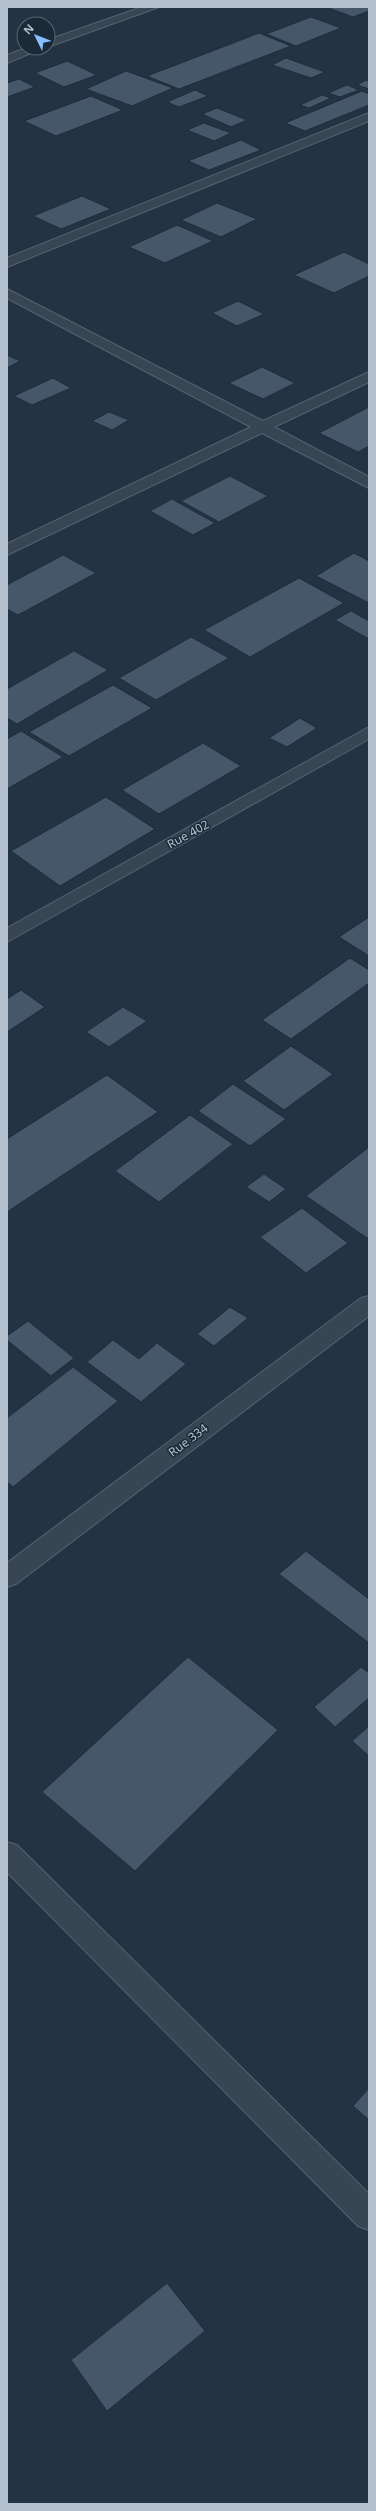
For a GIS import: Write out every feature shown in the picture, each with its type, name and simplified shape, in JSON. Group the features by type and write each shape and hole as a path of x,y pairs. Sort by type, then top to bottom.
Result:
{"street":[{"path":"56,41 154,7"},
{"path":"7,263 369,117"},
{"path":"7,293 369,483"},
{"path":"7,550 369,376"},
{"name":"Rue 402","path":"7,936 369,732"},
{"name":"Rue 334","path":"7,1577 369,1304"},
{"path":"7,1854 369,2215"}],"building":[{"path":"326,7 369,7 369,11 353,17"},
{"path":"311,17 341,28 296,46 266,34"},
{"path":"259,33 291,46 179,89 147,76"},
{"path":"286,58 325,72 311,78 272,65"},
{"path":"67,61 97,75 64,87 35,73"},
{"path":"126,71 173,88 132,106 86,89"},
{"path":"19,79 35,87 7,97 7,83"},
{"path":"366,80 369,81 369,89 357,85"},
{"path":"347,85 359,90 340,97 328,93"},
{"path":"195,90 208,96 179,107 167,102"},
{"path":"362,91 369,94 369,105 305,131 285,123"},
{"path":"322,95 331,98 309,108 300,105"},
{"path":"91,96 123,110 56,136 24,121"},
{"path":"217,108 247,120 231,127 202,114"},
{"path":"204,123 231,133 214,141 187,130"},
{"path":"241,140 261,150 209,170 188,161"},
{"path":"82,196 111,209 61,229 33,216"},
{"path":"217,203 257,219 221,237 181,220"},
{"path":"177,225 213,241 165,263 129,247"},
{"path":"344,252 369,264 369,276 334,293 294,275"},
{"path":"238,301 264,314 237,326 212,313"},
{"path":"7,355 20,361 7,368"},
{"path":"262,367 295,383 263,399 229,383"},
{"path":"53,378 71,388 32,405 14,396"},
{"path":"369,407 369,446 358,452 319,433"},
{"path":"109,412 129,420 112,430 92,421"},
{"path":"230,476 268,496 219,522 181,501"},
{"path":"172,499 215,523 193,535 150,511"},
{"path":"354,553 369,561 369,603 316,576"},
{"path":"63,555 96,573 18,615 7,609 7,585"},
{"path":"299,578 344,603 250,657 204,630"},
{"path":"351,611 369,621 369,639 335,620"},
{"path":"191,637 229,658 156,700 119,678"},
{"path":"74,651 108,670 17,724 7,718 7,689"},
{"path":"113,685 152,708 69,756 29,732"},
{"path":"300,718 317,728 287,747 269,738"},
{"path":"21,731 63,757 7,789 7,739"},
{"path":"203,743 241,766 159,814 122,790"},
{"path":"106,797 155,829 60,886 11,851"},
{"path":"369,917 369,956 339,937"},
{"path":"350,958 369,970 369,983 291,1039 262,1020"},
{"path":"21,990 45,1007 7,1032 7,999"},
{"path":"123,1007 147,1021 109,1047 86,1032"},
{"path":"291,1046 333,1074 284,1110 243,1081"},
{"path":"107,1075 158,1112 7,1212 7,1139"},
{"path":"233,1084 286,1119 250,1146 198,1111"},
{"path":"190,1115 233,1144 159,1202 115,1171"},
{"path":"369,1147 369,1237 367,1238 306,1196"},
{"path":"264,1174 286,1189 269,1202 246,1187"},
{"path":"302,1208 348,1243 306,1273 260,1237"},
{"path":"230,1307 248,1318 214,1346 197,1334"},
{"path":"28,1321 74,1358 51,1376 7,1340 7,1336"},
{"path":"113,1340 139,1359 157,1343 186,1364 141,1402 87,1362"},
{"path":"73,1367 118,1401 13,1487 7,1482 7,1418"},
{"path":"306,1551 369,1599 369,1643 279,1574"},
{"path":"188,1657 278,1730 135,1871 42,1792"},
{"path":"361,1667 369,1673 369,1698 335,1727 314,1707"},
{"path":"369,1726 369,1756 352,1741"},
{"path":"369,2088 369,2120 353,2106"},
{"path":"167,2283 205,2331 107,2411 71,2360"}]}
